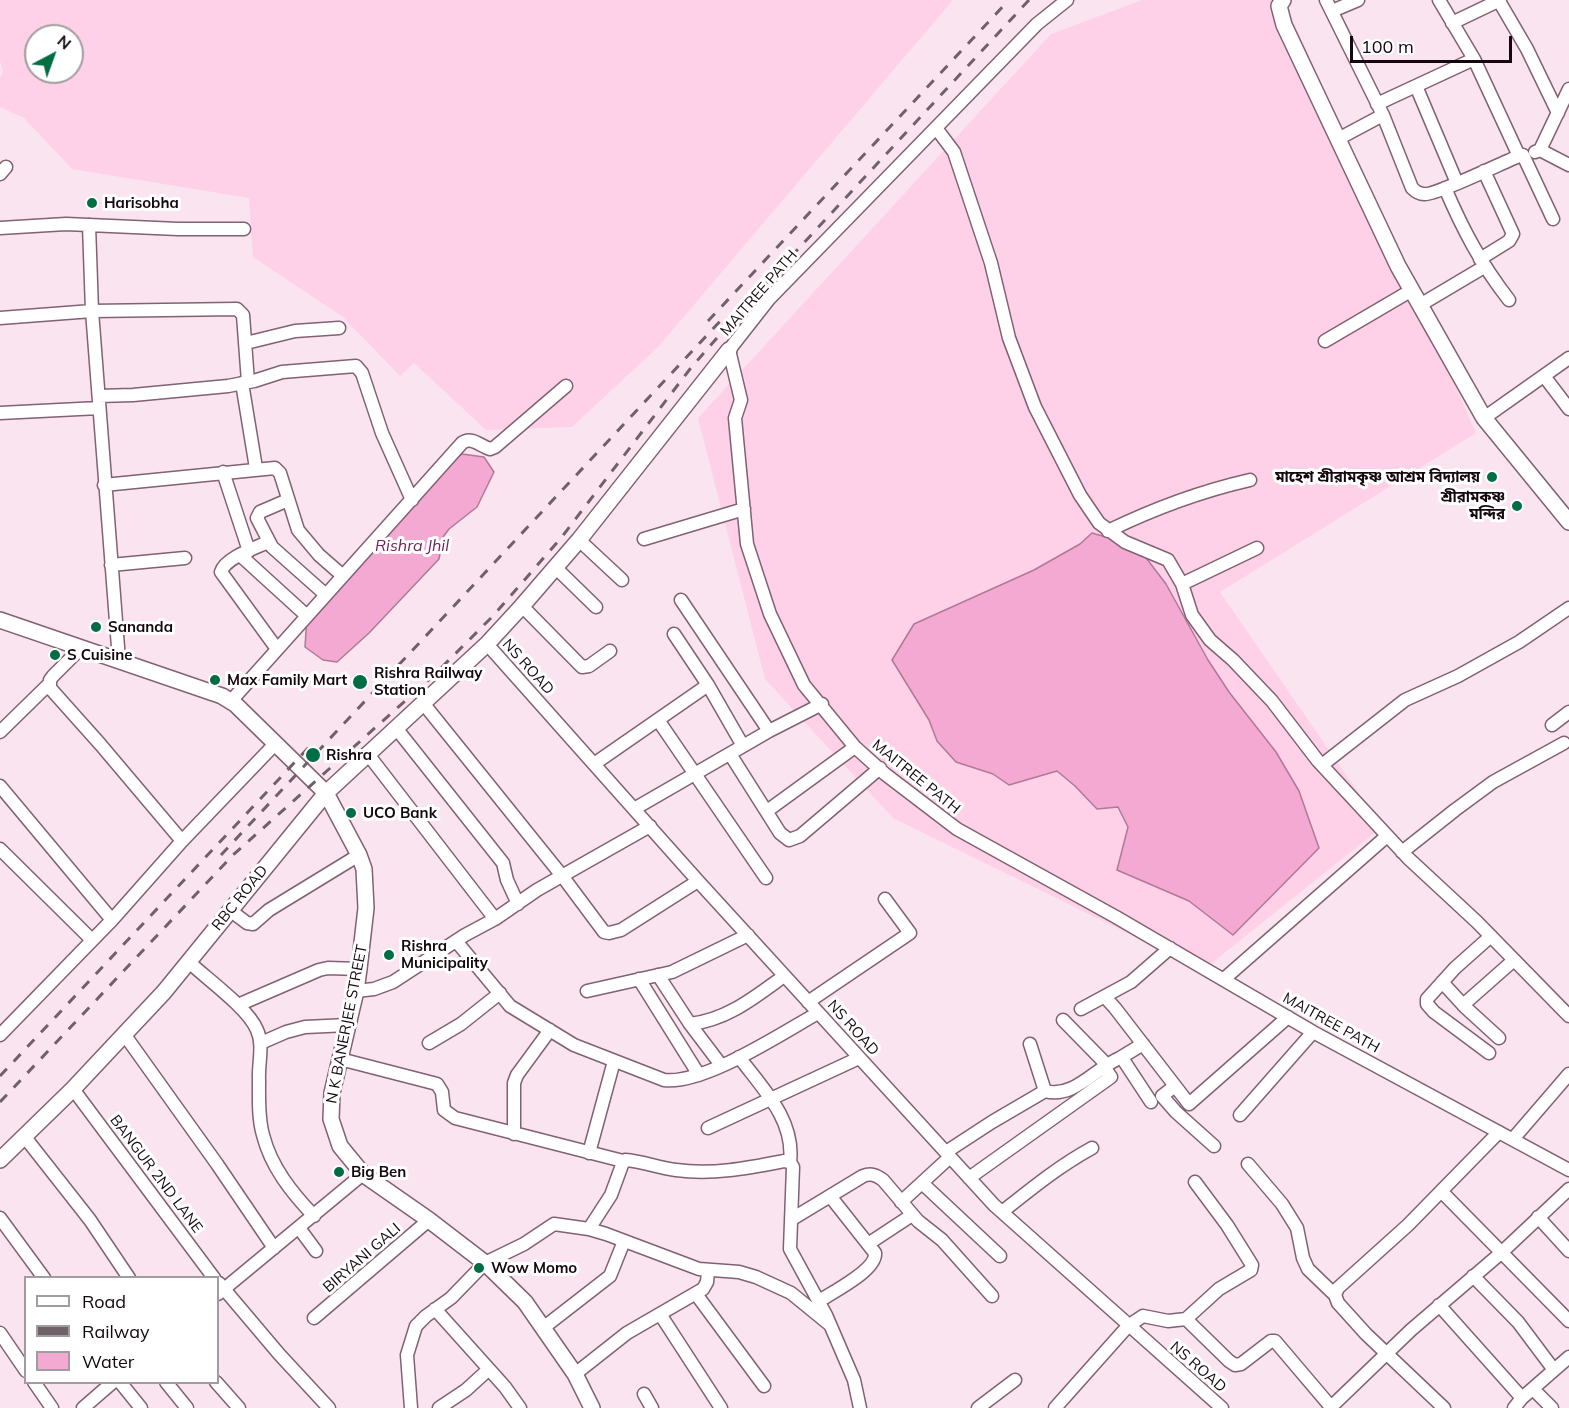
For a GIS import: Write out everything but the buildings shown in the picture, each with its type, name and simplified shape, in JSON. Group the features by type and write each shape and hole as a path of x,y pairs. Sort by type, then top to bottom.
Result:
{"street":[{"name":"MAITREE PATH","path":"1067,0 1037,24 769,299 729,350 741,400 735,418 747,544 770,614 804,685 822,704 855,747 957,829 1170,948 1313,1032 1569,1170"},
{"path":"1283,0 1279,6 1284,25 1398,266 1484,418 1568,518"},
{"path":"1358,0 1329,6 1380,109 1412,188 1428,195 1521,155 1540,150 1569,165"},
{"path":"1439,0 1474,59 1553,219"},
{"path":"1452,23 1500,0 1558,113"},
{"path":"1338,139 1416,86 1474,59"},
{"path":"1416,86 1451,185 1462,225 1482,263 1509,300"},
{"path":"1540,150 1569,89"},
{"path":"936,128 954,152 991,263 1010,338 1035,407 1080,495 1108,531 1125,542 1168,560 1182,584 1192,615 1210,640 1233,660 1272,701 1322,765 1402,852 1491,936 1569,1016"},
{"path":"1420,305 1482,263 1509,241 1513,234 1484,171"},
{"path":"0,228 66,224 178,229 244,229"},
{"path":"89,225 92,311 119,660"},
{"path":"1325,341 1412,290"},
{"path":"0,318 92,311 237,309 243,315 246,343 245,383 256,468"},
{"path":"246,343 295,331 339,328"},
{"name":"RBC ROAD","path":"0,1160 74,1089 164,992 326,793 487,644 522,606 579,540 729,350"},
{"path":"1484,418 1569,358"},
{"path":"0,413 245,383 282,372 351,365 360,368 382,433 412,500"},
{"path":"1544,376 1569,409"},
{"path":"0,620 231,701 462,443 472,440 490,449 495,447 566,386"},
{"path":"104,485 256,468 278,469 294,523 306,541 343,576"},
{"path":"223,472 244,553 308,616"},
{"path":"1108,531 1165,507 1250,480"},
{"path":"288,500 260,512 257,516 268,542 326,595"},
{"path":"644,539 744,509"},
{"path":"579,540 622,580"},
{"path":"268,542 224,565 220,572 277,650"},
{"path":"1182,584 1257,548"},
{"path":"111,565 185,558"},
{"path":"555,567 596,607"},
{"path":"681,600 769,731"},
{"path":"522,606 582,667 589,666 610,651"},
{"path":"1322,765 1405,700 1458,676 1519,642 1569,608"},
{"path":"674,634 708,685 744,746"},
{"name":"NS ROAD","path":"487,644 698,881 969,1178 1002,1212 1222,1408"},
{"path":"0,732 50,684 53,676 82,647"},
{"path":"50,684 54,692 182,841"},
{"path":"594,764 708,685"},
{"name":"N K BANERJEE STREET","path":"231,701 326,793 364,869 366,901 356,991 332,1093 331,1119 340,1146 363,1174 485,1263 525,1302 575,1374 591,1408"},
{"path":"423,704 563,877 601,929 609,933 621,930 698,881"},
{"path":"634,809 769,731 822,704"},
{"path":"1552,725 1569,712"},
{"path":"658,720 766,878"},
{"path":"396,728 503,863 507,880 518,904"},
{"path":"1402,852 1493,782 1564,743"},
{"path":"0,1035 112,920 182,841 275,744"},
{"path":"766,811 855,747"},
{"path":"367,753 495,919"},
{"path":"730,754 785,839 793,840 880,768"},
{"path":"0,786 112,920"},
{"path":"356,991 374,989 393,982 456,941 650,826"},
{"path":"1224,979 1387,836"},
{"path":"0,849 92,940"},
{"path":"231,911 247,923 253,924 269,910 359,855"},
{"path":"808,1002 910,933 885,899"},
{"path":"587,991 672,972 748,935"},
{"path":"1489,1053 1434,1012 1426,999 1491,936"},
{"path":"456,941 510,1006 574,1045 664,1080 675,1081 699,1075 740,1057 818,1013"},
{"path":"1082,1009 1131,982 1170,948"},
{"path":"1463,1005 1514,960"},
{"path":"189,962 238,1005 257,1029 261,1043 259,1081 262,1134 275,1165 287,1185 314,1216"},
{"path":"238,1005 319,970 359,969"},
{"path":"658,975 690,1024 721,1065"},
{"path":"690,1024 709,1022 728,1014 784,976"},
{"path":"639,979 699,1075"},
{"path":"1442,982 1498,1038"},
{"path":"429,1043 461,1024 500,993"},
{"path":"1105,997 1190,1104 1288,1017"},
{"path":"969,1178 1111,1077 1106,1066 1063,1020"},
{"path":"261,1043 305,1027 348,1025"},
{"path":"514,1134 514,1083 517,1075 550,1030"},
{"path":"1240,1115 1313,1032"},
{"path":"124,1034 274,1248"},
{"path":"1030,1044 1045,1091"},
{"path":"901,1202 948,1154 992,1122 1045,1091 1057,1094 1080,1084 1143,1044"},
{"path":"740,1057 786,1123 792,1149 790,1162 793,1167 790,1249 819,1301 854,1380 860,1408"},
{"path":"708,1128 859,1058"},
{"path":"1119,1058 1124,1061 1151,1102"},
{"path":"340,1059 431,1082 442,1089 444,1107 448,1114 514,1134 623,1161 702,1172 790,1162"},
{"path":"589,1153 614,1061"},
{"path":"1513,1139 1569,1074"},
{"path":"1175,1086 1162,1096 1176,1112 1214,1146"},
{"name":"BANGUR 2ND LANE","path":"74,1089 213,1276"},
{"path":"1335,1295 1338,1287 1408,1225 1499,1132"},
{"path":"24,1136 90,1220 128,1276"},
{"path":"1002,1212 1046,1177 1092,1148"},
{"path":"590,1229 611,1195 623,1161"},
{"path":"1248,1164 1282,1204 1297,1228 1303,1258 1308,1269 1335,1295 1345,1311 1444,1408"},
{"path":"330,1408 220,1289 314,1216 363,1174"},
{"path":"792,1220 868,1174 876,1175 927,1230 942,1240 992,1296"},
{"path":"1055,1408 1128,1326 1143,1316 1168,1321 1186,1319 1219,1289 1251,1270 1252,1267 1227,1225 1195,1182"},
{"path":"922,1183 999,1256"},
{"path":"1441,1191 1569,1321"},
{"path":"1186,1319 1229,1362 1235,1365 1241,1364 1271,1341 1275,1341 1330,1407 1439,1305 1501,1253 1538,1217 1567,1195"},
{"path":"819,1301 872,1265 875,1259 875,1253 830,1197"},
{"path":"867,1244 912,1215"},
{"path":"1538,1217 1569,1251"},
{"path":"0,1218 43,1276"},
{"name":"BIRYANI GALI","path":"314,1318 429,1220"},
{"path":"411,1408 408,1351 416,1326 451,1298 485,1263 524,1244 554,1224 590,1229 687,1266 708,1271 746,1273 784,1288 806,1303 829,1324"},
{"path":"299,1228 316,1251"},
{"path":"543,1328 610,1276 624,1241"},
{"path":"575,1374 627,1333 703,1289 707,1282 708,1271"},
{"path":"1473,1276 1518,1322 1554,1370"},
{"path":"696,1294 764,1386"},
{"path":"1439,1305 1518,1403 1569,1357"},
{"path":"435,1309 505,1387 520,1408"},
{"path":"660,1314 721,1408"},
{"path":"0,1333 24,1368"},
{"path":"439,1408 466,1390 489,1369"},
{"path":"978,1408 1015,1380"},
{"path":"35,1384 52,1408"},
{"path":"83,1408 112,1384"},
{"path":"121,1384 141,1408"},
{"path":"167,1384 187,1408"},
{"path":"217,1384 240,1408"},
{"path":"1533,1389 1552,1408"},
{"path":"644,1394 652,1408"}],"shaded area":[{"path":"0,0 953,0 658,347 572,427 486,430 414,363 400,376 343,317 253,257 249,198 72,169 24,118 0,107 0,77 3,72 0,61"},
{"path":"1142,0 1284,0 1476,433 1220,592 1382,827 1203,970 893,818 765,679 698,418 1051,34"}],"water":[{"name":"Rishra Jhil","path":"462,454 484,457 494,472 477,507 449,529 443,537 439,559 369,633 337,662 323,660 305,647 307,616 450,463"},
{"path":"1092,533 1137,546 1166,584 1208,660 1229,692 1276,752 1299,791 1319,848 1233,935 1189,901 1117,870 1128,827 1118,807 1097,809 1057,771 1009,785 993,774 956,762 937,741 929,720 892,660 914,624 1034,570 1080,544"}],"railway":[{"path":"708,321 1009,0"},
{"path":"0,1102 233,855 433,676 493,616 561,538 690,369 736,316 1029,0"},
{"path":"221,855 725,316"},
{"path":"0,1076 310,746"}],"place":[{"name":"Harisobha","path":"92,203"},
{"name":"মাহেশ শ্রীরামকৃষ্ণ আশ্রম বিদ্যালয়","path":"1492,477"},
{"name":"শ্রীরামকৃষ্ণ মন্দির","path":"1517,506"},
{"name":"Sananda","path":"96,627"},
{"name":"S Cuisine","path":"55,655"},
{"name":"Max Family Mart","path":"215,680"},
{"name":"Rishra Railway Station","path":"360,682"},
{"name":"Rishra","path":"313,755"},
{"name":"UCO Bank","path":"351,813"},
{"name":"Rishra Municipality","path":"389,955"},
{"name":"Big Ben","path":"339,1172"},
{"name":"Wow Momo","path":"479,1268"}]}
